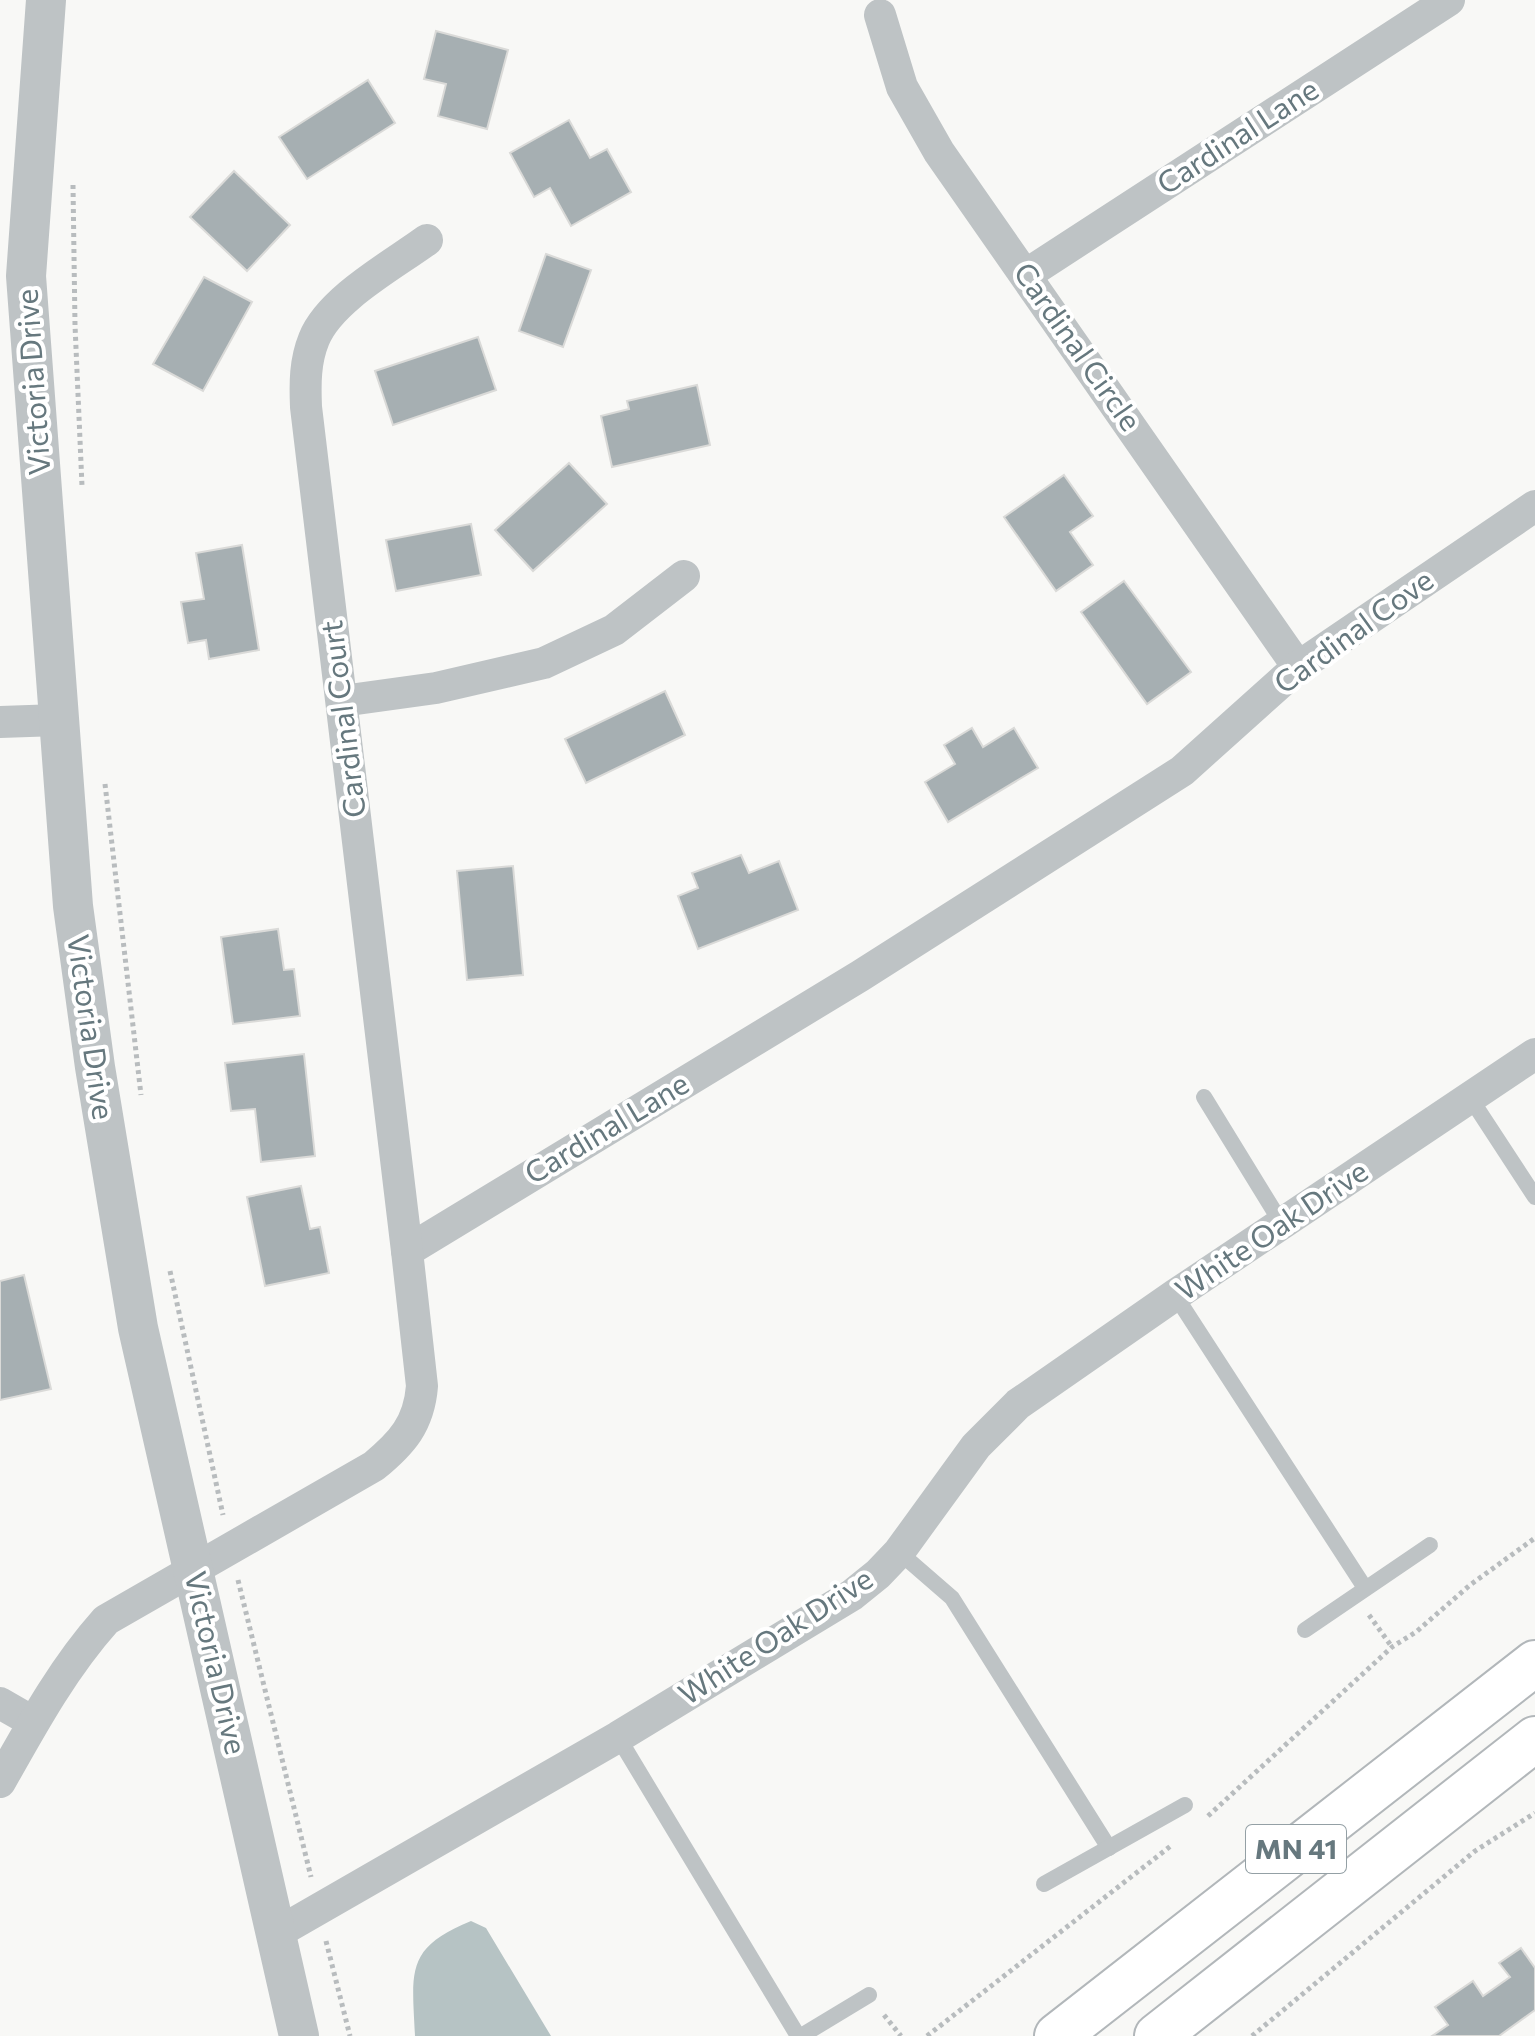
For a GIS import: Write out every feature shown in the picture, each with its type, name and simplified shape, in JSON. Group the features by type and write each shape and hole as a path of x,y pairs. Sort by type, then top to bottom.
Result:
{"main road":[{"name":"MN 41","path":"1057,2036 1535,1663"},
{"name":"MN 41","path":"1157,2036 1535,1739"}],"street":[{"name":"Victoria Drive","path":"46,0 26,276 73,906 97,1082 138,1328 299,2036"},
{"name":"Cardinal Lane","path":"1027,274 1449,0"},
{"name":"Cardinal Circle","path":"880,15 902,87 939,152 1027,274 1298,667"},
{"name":"Cardinal Court","path":"407,1251 305,378 315,337 337,306 427,240"},
{"name":"Cardinal Cove","path":"1182,771 1298,667 1535,506"},
{"path":"342,701 436,688 544,663 614,630 684,576"},
{"path":"0,722 58,720"},
{"name":"Cardinal Lane","path":"407,1251 860,976 1182,771"},
{"name":"White Oak Drive","path":"277,1933 618,1737 852,1595 899,1552 976,1446 1018,1404 1535,1054"},
{"path":"0,1782 33,1722 82,1647 106,1620 374,1466 411,1429 421,1403 422,1386 407,1251"},
{"path":"0,1703 33,1722"}],"lane":[{"path":"1204,1097 1282,1224"},
{"path":"1471,1099 1535,1197"},
{"path":"1175,1295 1365,1588"},
{"path":"1305,1630 1430,1545"},
{"path":"899,1552 952,1598 1109,1848"},
{"path":"618,1737 800,2036 869,1995"},
{"path":"1044,1884 1185,1805"}],"path":[{"path":"73,178 75,325 83,489"},
{"path":"104,778 141,1098"},
{"path":"168,1263 230,1549 350,2036"},
{"path":"1198,1824 1392,1647 1416,1632 1470,1585 1535,1538"},
{"path":"1365,1588 1367,1612 1392,1647"},
{"path":"1252,2036 1475,1851 1535,1813"},
{"path":"927,2036 1175,1843"}],"shaded area":[{"path":"471,1921 486,1928 551,2036 415,2036 413,1994 417,1964 434,1941"}],"building":[{"path":"436,31 508,50 487,129 438,116 446,84 424,79"},
{"path":"368,80 395,123 307,179 279,137"},
{"path":"569,120 590,158 607,149 631,192 571,226 550,188 534,197 510,153"},
{"path":"234,171 290,225 247,271 190,217"},
{"path":"546,254 591,270 563,347 519,331"},
{"path":"204,277 252,302 203,391 153,364"},
{"path":"478,337 496,390 393,425 375,371"},
{"path":"697,385 710,445 612,467 601,416 629,409 627,401"},
{"path":"569,463 607,504 533,571 495,530"},
{"path":"1064,475 1093,516 1070,532 1093,565 1056,591 1004,517"},
{"path":"471,524 481,575 396,591 386,540"},
{"path":"242,545 259,650 209,659 206,640 188,643 181,602 204,599 196,553"},
{"path":"1124,581 1191,672 1147,704 1081,612"},
{"path":"665,691 685,735 586,783 565,739"},
{"path":"972,728 983,747 1014,728 1038,768 948,822 925,782 955,764 944,745"},
{"path":"741,855 749,873 779,861 798,910 698,949 678,896 698,888 692,873"},
{"path":"513,866 523,975 467,980 457,871"},
{"path":"278,929 284,970 294,969 300,1016 233,1024 221,937"},
{"path":"304,1054 315,1156 261,1162 255,1109 231,1111 225,1063"},
{"path":"301,1186 310,1229 320,1227 329,1273 265,1286 247,1197"},
{"path":"24,1275 51,1389 0,1400 0,1281"},
{"path":"1521,1948 1535,1968 1535,2010 1499,2036 1432,2036 1448,2025 1435,2007 1473,1981 1483,1996 1510,1977 1499,1963"}]}
